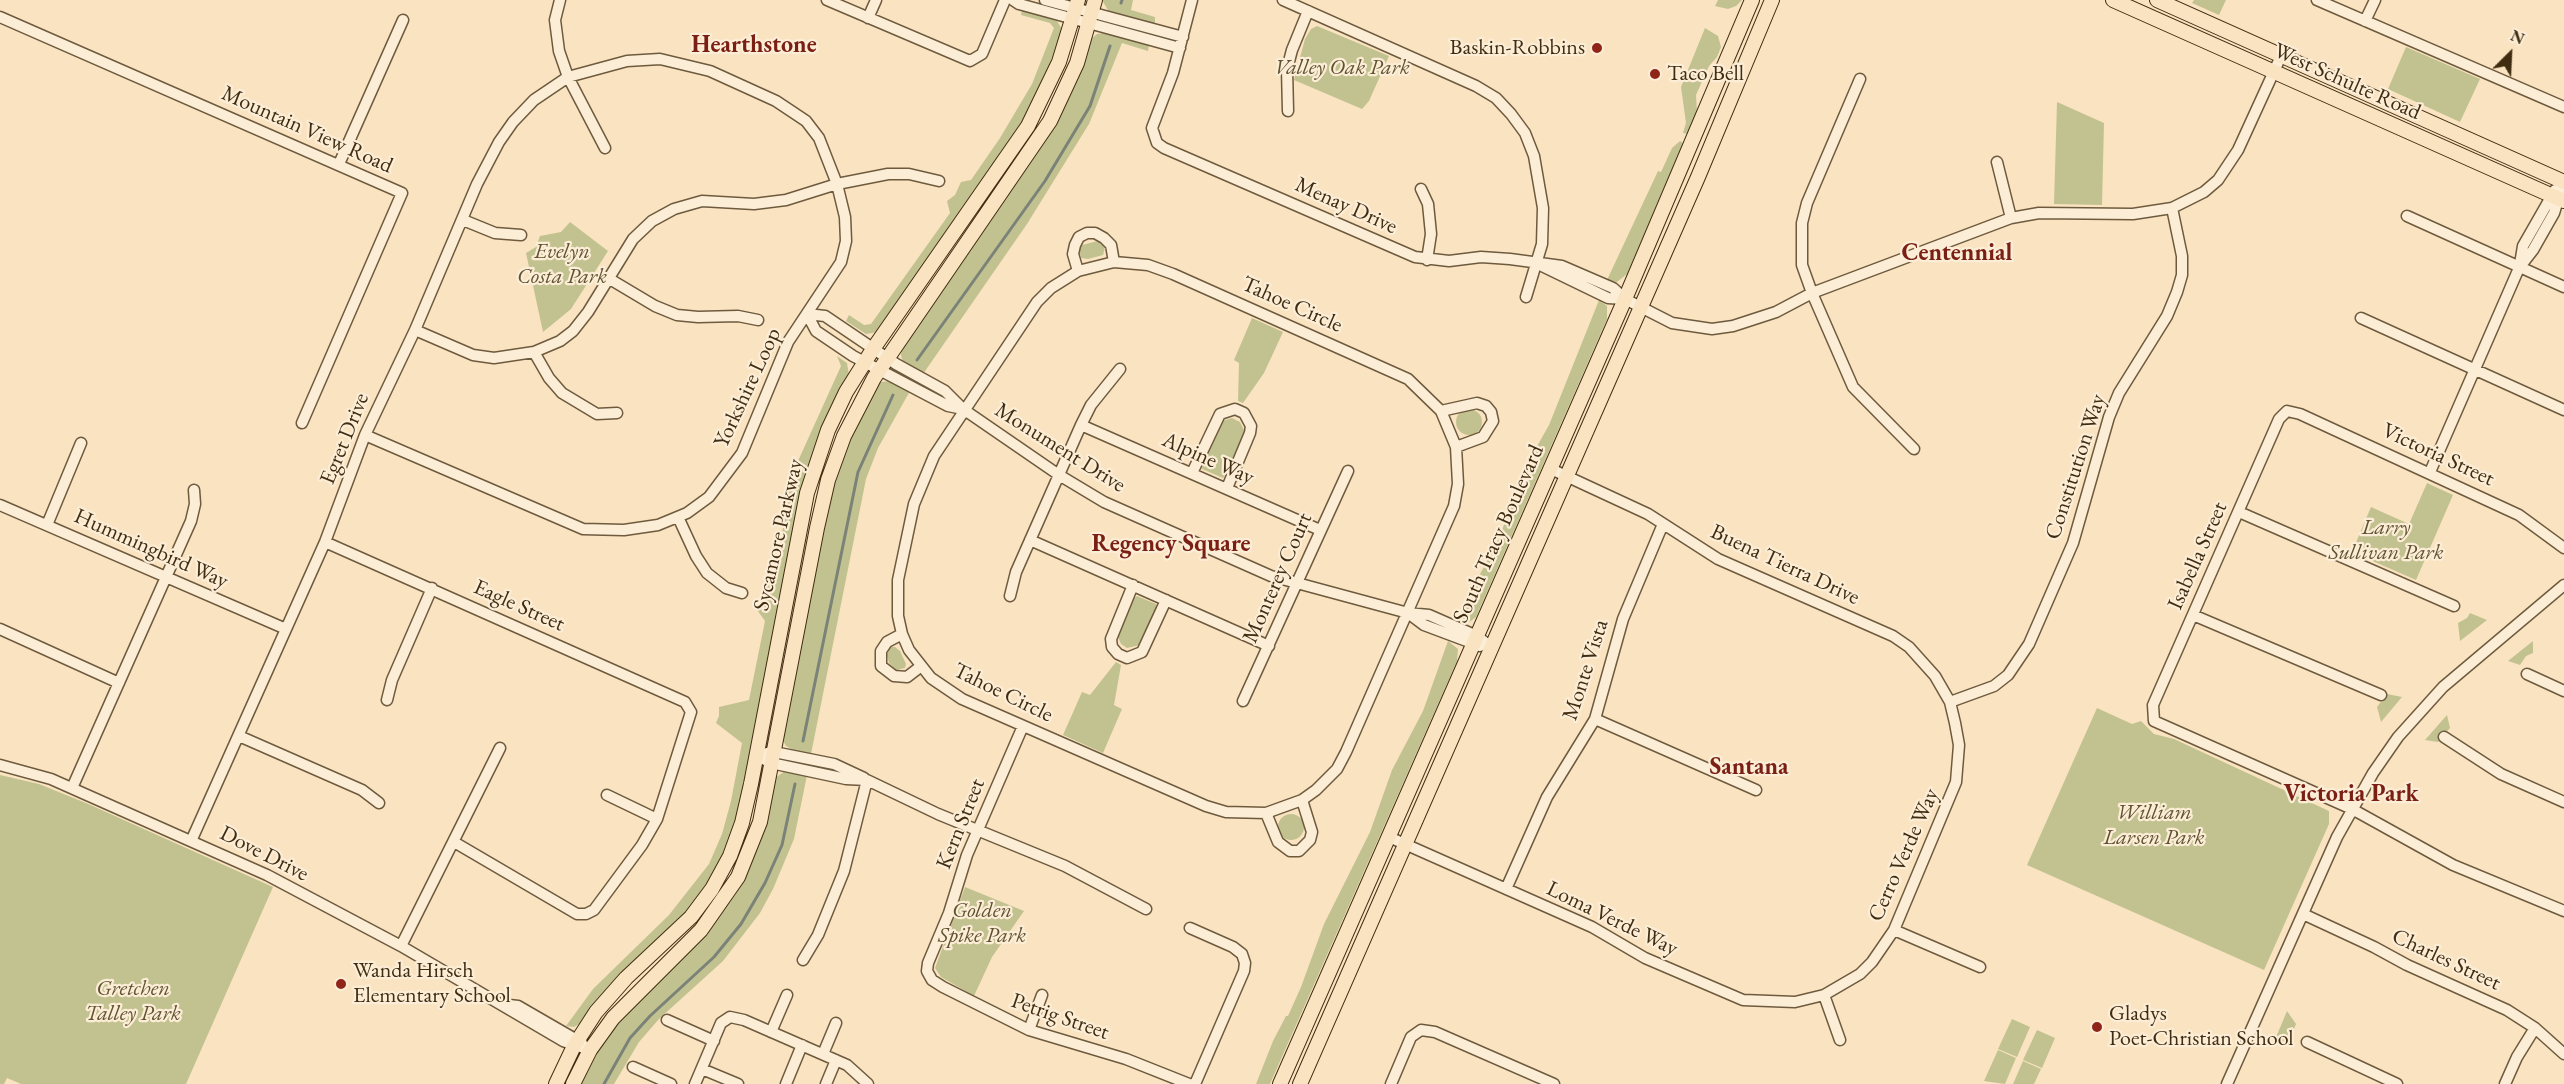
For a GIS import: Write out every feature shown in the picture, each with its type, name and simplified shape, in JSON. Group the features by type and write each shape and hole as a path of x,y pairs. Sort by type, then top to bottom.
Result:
{"main road":[{"name":"South Tracy Boulevard","path":"1280,1084 1625,299 1752,0"},
{"name":"South Tracy Boulevard","path":"1299,1084 1641,308 1772,0"},
{"name":"West Schulte Road","path":"2113,0 2558,199"},
{"name":"West Schulte Road","path":"2157,0 2564,181"},
{"name":"Sycamore Parkway","path":"556,1084 576,1043 613,992 691,917 712,888 737,838 756,754 807,493 820,451 837,411 864,362 1028,126 1059,62 1076,9"},
{"name":"Sycamore Parkway","path":"573,1084 590,1050 624,1005 701,930 731,889 754,840 773,757 825,490 852,418 884,364 1035,147 1064,93 1092,12"}],"street":[{"path":"560,0 555,20 555,38 568,78 605,148"},
{"path":"827,0 962,60 970,61 977,59 987,46 1005,0"},
{"path":"868,18 876,0"},
{"path":"1013,0 1018,4 1076,9"},
{"path":"1045,0 1183,37"},
{"path":"1092,12 1180,48 1192,0"},
{"path":"1283,0 1476,86 1496,98 1511,114 1525,133 1534,156 1544,224 1542,244 1526,297"},
{"path":"2317,0 2564,107"},
{"path":"2365,21 2375,0"},
{"path":"1288,111 1287,69 1308,11"},
{"name":"Mountain View Road","path":"0,17 402,193 302,423"},
{"path":"339,164 403,20"},
{"name":"Menay Drive","path":"1180,48 1155,119 1153,136 1164,148 1387,246 1426,260 1481,257 1562,266 1613,288 1625,299 1672,323 1712,329 1732,326 1776,312 1812,293 2010,218 2039,213 2133,214 2172,208 2204,192 2218,180 2238,150 2281,56"},
{"name":"Yorkshire Loop","path":"365,435 583,529 624,530 658,525 678,517 709,497 742,453 788,342 841,262 846,240 845,218 837,184 823,146 806,122 776,101 710,71 660,59 627,61 595,68 568,78"},
{"name":"Egret Drive","path":"192,840 326,542 365,435 415,330 483,173 513,122 534,100 568,78"},
{"path":"1860,79 1808,203 1802,223 1802,265 1853,387 1914,449"},
{"path":"1997,162 2010,218"},
{"path":"415,330 484,357 510,358 534,352 573,331 588,312 633,239 652,221 674,209 702,201 754,204 786,200 837,184 888,174 909,174 939,181"},
{"path":"2430,472 2519,268 2523,246 2558,199 2564,181"},
{"path":"1421,189 1428,204 1431,234 1426,260"},
{"name":"Constitution Way","path":"1950,702 1994,686 2008,675 2029,644 2073,543 2109,417 2119,393 2167,316 2177,292 2182,256 2172,208"},
{"path":"2407,216 2564,287"},
{"path":"463,220 495,233 521,235"},
{"path":"1078,271 1073,254 1075,244 1079,237 1087,233 1095,233 1111,245 1114,262"},
{"name":"Tahoe Circle","path":"1114,262 1148,265 1173,274 1408,379 1441,411 1456,447 1458,484 1454,506 1341,760 1329,778 1302,800 1266,813 1226,812 1206,806 1023,726 943,688 920,667 902,634 898,616 898,580 914,504 934,456 963,409 1037,302 1051,288 1078,271 1114,262"},
{"path":"608,278 655,306 676,315 698,317 738,315 758,320"},
{"name":"Monument Drive","path":"807,314 825,316 873,349 884,364 948,406 963,409 1082,490 1136,517 1234,561 1297,584 1408,613 1429,615 1492,648"},
{"name":"Monument Drive","path":"807,314 816,331 864,362 884,364"},
{"path":"2361,318 2564,410"},
{"path":"534,352 549,378 562,393 597,414 617,413"},
{"path":"1010,596 1016,572 1081,425 1091,405 1120,369"},
{"path":"1441,411 1477,403 1486,406 1491,412 1493,421 1484,437 1456,447"},
{"path":"1192,473 1220,414 1235,409 1244,413 1251,426 1227,488"},
{"name":"Victoria Street","path":"2287,411 2300,414 2430,472 2519,515 2564,548"},
{"name":"Isabella Street","path":"2287,411 2279,419 2153,705 2154,721 2352,809"},
{"name":"Alpine Way","path":"1081,425 1320,530"},
{"path":"47,525 81,443"},
{"name":"Buena Tierra Drive","path":"1551,468 1663,524 1718,559 1893,636 1923,661 1950,702"},
{"name":"Monterey Court","path":"1243,700 1348,471"},
{"path":"72,788 191,520 195,504 194,490"},
{"name":"Hummingbird Way","path":"0,505 286,629"},
{"path":"2239,512 2454,606"},
{"path":"678,517 696,556 707,573 726,588 742,593"},
{"name":"Monte Vista","path":"1506,888 1546,797 1595,719 1623,619 1663,524"},
{"path":"1030,540 1269,646"},
{"name":"Eagle Street","path":"326,542 686,702 692,712 657,819"},
{"path":"1132,585 1111,639 1112,647 1126,658 1142,652 1166,600"},
{"path":"2227,1084 2352,809 2373,773 2419,712 2465,666 2564,585"},
{"path":"387,700 392,680 432,588"},
{"path":"2193,615 2381,695"},
{"path":"0,629 119,682"},
{"path":"902,634 886,642 881,651 881,666 894,676 907,676 920,667"},
{"path":"2527,674 2564,691"},
{"name":"Cerro Verde Way","path":"1824,995 1860,974 1872,962 1894,930 1956,782 1959,745 1950,702"},
{"path":"1595,719 1756,790"},
{"name":"Kern Street","path":"927,971 932,951 949,913 977,830 1023,726"},
{"path":"239,736 362,790 379,803"},
{"path":"2444,737 2501,774 2564,802"},
{"path":"400,946 500,748"},
{"path":"756,754 846,778 867,780 977,830 1065,866 1146,909"},
{"name":"Dove Drive","path":"0,765 31,771 267,875 400,946 500,1004 518,1006 590,1050"},
{"path":"803,960 818,935 844,871 867,780"},
{"path":"454,842 577,914 586,914 594,910 642,845 657,819 607,795"},
{"path":"1266,813 1278,842 1290,851 1299,851 1306,846 1311,832 1302,800"},
{"path":"2352,809 2453,865 2564,911"},
{"name":"Loma Verde Way","path":"1389,837 1592,927 1645,958 1722,993 1743,1000 1778,1003 1801,1001 1824,995"},
{"name":"Charles Street","path":"2303,914 2374,947 2406,965 2507,1010 2535,1028 2564,1054"},
{"path":"1190,928 1233,947 1242,954 1245,963 1244,971 1195,1084"},
{"path":"1894,930 1980,967"},
{"name":"Petrig Street","path":"927,971 932,980 942,987 1029,1030 1126,1059 1189,1084"},
{"path":"1029,1030 1042,994"},
{"path":"771,1032 787,995"},
{"path":"1824,995 1840,1040"},
{"path":"695,1084 727,1018 737,1017 836,1060 855,1070 868,1084"},
{"path":"667,1020 714,1041"},
{"path":"823,1054 836,1023"},
{"path":"2505,1084 2517,1057 2535,1028"},
{"path":"1391,1084 1411,1037 1420,1030 1435,1032 1554,1084"},
{"path":"2307,1042 2397,1084"},
{"path":"786,1084 802,1045"},
{"path":"826,1084 836,1060"},
{"path":"633,1067 671,1084"},
{"path":"702,1069 738,1084"}],"green space":[{"path":"1102,0 1133,0 1131,10 1155,17 1155,24 1109,12"},
{"path":"1718,0 1742,0 1736,6 1728,9 1715,6"},
{"path":"2194,0 2226,0 2219,15 2192,3"},
{"path":"1022,10 1057,21 1063,31 1032,106 1010,142 878,332 866,334 846,321 849,315 864,325 871,324 950,213 947,201 955,195 961,182 971,180 1000,138 1032,84 1054,28 1050,23 1021,15"},
{"name":"Valley Oak Park","path":"1317,26 1389,56 1369,101 1362,109 1294,80 1305,39 1311,29"},
{"path":"1705,28 1718,36 1721,47 1717,57 1709,66 1696,95 1697,113 1688,134 1683,133 1686,123 1681,87"},
{"path":"1104,33 1149,45 1148,51 1122,43 1089,124 1027,224 923,374 903,363 902,347 1038,152 1052,129 1091,39 1097,34"},
{"path":"2406,47 2480,79 2460,122 2388,89"},
{"path":"2057,102 2104,123 2102,205 2054,204"},
{"path":"1680,141 1683,143 1627,274 1617,282 1607,280 1658,171 1661,172 1672,148"},
{"name":"Evelyn Costa Park","path":"570,222 608,251 571,309 543,332 526,253 536,247 540,236 561,232"},
{"path":"1098,241 1105,247 1103,255 1088,259 1081,258 1079,249 1082,245"},
{"path":"1599,300 1607,306 1607,319 1476,617 1468,623 1459,623 1457,621 1469,595 1500,536 1522,473 1549,425"},
{"path":"1252,318 1283,332 1264,373 1243,403 1238,401 1239,363 1234,360"},
{"path":"837,356 847,363 849,375 815,445 802,488 741,801 726,851 710,881 687,912 581,1023 574,1027 566,1026 593,989 669,915 709,864 722,834 742,743 716,723 719,707 749,700 765,621 755,607 762,598 762,588 774,581 789,492 798,461 841,366"},
{"path":"890,381 910,391 878,448 866,479 811,754 793,750 786,746 782,739 833,483 851,435 875,387 881,382"},
{"path":"1469,409 1478,413 1482,422 1478,431 1469,435 1460,431 1456,422 1460,413"},
{"path":"1232,418 1240,422 1245,432 1228,472 1223,478 1202,469 1222,421"},
{"name":"Larry Sullivan Park","path":"2427,483 2453,495 2416,580 2352,552 2371,507 2409,524"},
{"path":"1137,596 1156,604 1156,611 1140,645 1127,648 1121,644 1117,635 1132,600"},
{"path":"2470,613 2487,620 2460,641 2458,623 2467,618"},
{"path":"1448,641 1458,649 1457,661 1270,1084 1256,1084 1273,1041 1288,1016 1301,987 1324,924 1370,832 1392,770 1423,711"},
{"path":"2533,641 2533,653 2526,656 2520,665 2508,661"},
{"path":"890,647 895,647 900,651 906,664 905,668 896,670 889,663 887,655"},
{"path":"1116,662 1121,665 1114,705 1122,709 1103,753 1063,735 1082,692 1090,695"},
{"path":"2387,694 2402,697 2381,722 2377,707"},
{"name":"William Larsen Park","path":"2097,708 2132,724 2141,721 2154,734 2174,739 2329,811 2329,824 2264,970 2027,865"},
{"path":"2447,715 2450,728 2438,742 2425,740"},
{"path":"785,771 807,775 794,839 760,913 723,961 659,1019 639,1042 614,1084 580,1084 595,1055 616,1024 701,939 736,894 760,843 775,778"},
{"name":"Gretchen Talley Park","path":"0,775 39,784 86,803 273,887 186,1084 21,1084 7,1078 4,1084 0,1084"},
{"path":"1291,814 1300,818 1304,827 1300,836 1291,840 1282,836 1278,827 1282,818"},
{"name":"Golden Spike Park","path":"965,887 1024,911 992,957 974,996 941,977 935,968"},
{"path":"2287,1011 2296,1024 2289,1041 2274,1042"},
{"path":"2012,1019 2030,1027 2017,1057 1998,1049"},
{"path":"2037,1030 2055,1038 2042,1068 2023,1060"},
{"path":"1998,1050 2016,1058 2005,1084 1984,1081"},
{"path":"2023,1061 2041,1069 2034,1084 2013,1084"}],"waterway":[{"path":"917,360 1045,181 1090,106 1110,46"},
{"path":"803,741 858,472 893,395"},
{"path":"604,1084 630,1038 650,1016 714,957 741,924 765,883 782,845 795,784"}],"place":[{"name":"Baskin-Robbins","path":"1597,48"},
{"name":"Taco Bell","path":"1655,74"},
{"name":"Wanda Hirsch Elementary School","path":"341,984"},
{"name":"Gladys Poet-Christian School","path":"2097,1027"}],"district":[{"name":"Hearthstone","path":"754,45"},
{"name":"Centennial","path":"1957,253"},
{"name":"Regency Square","path":"1171,544"},
{"name":"Santana","path":"1749,767"},
{"name":"Victoria Park","path":"2351,794"}]}
